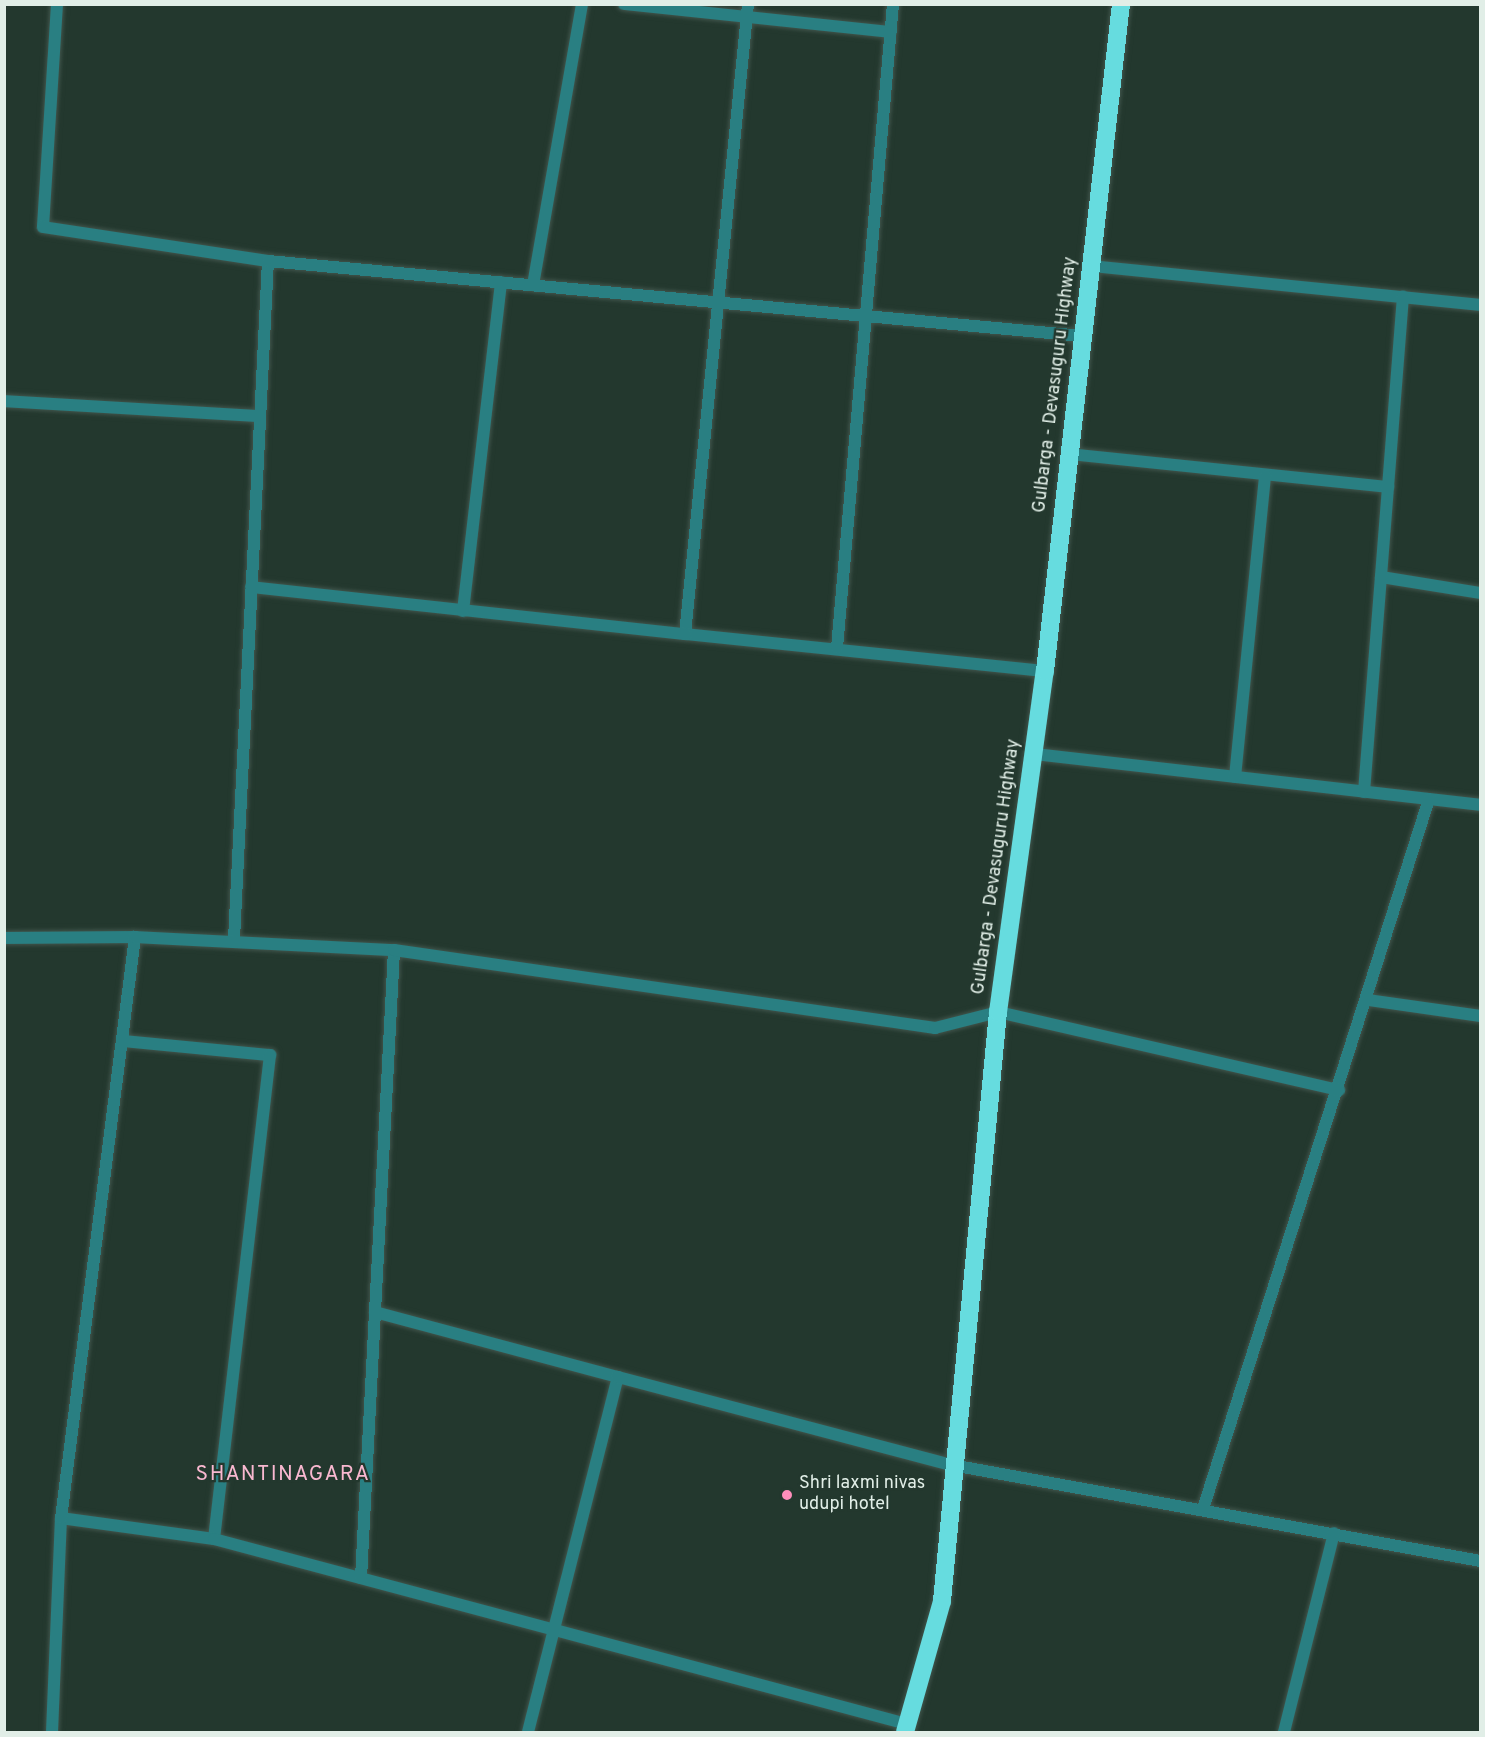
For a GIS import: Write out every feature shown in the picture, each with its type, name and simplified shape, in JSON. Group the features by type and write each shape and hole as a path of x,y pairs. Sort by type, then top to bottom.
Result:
{"highway":[{"name":"Gulbarga - Devasuguru Highway","path":"906,1728 942,1600 952,1465 998,1012 1045,671 1121,4"}],"street":[{"path":"57,4 43,227 268,261 1083,336"},
{"path":"533,285 582,4"},
{"path":"624,4 747,11 891,32"},
{"path":"837,648 893,4"},
{"path":"686,634 747,11"},
{"path":"234,939 268,261"},
{"path":"1091,266 1480,305"},
{"path":"463,611 501,282"},
{"path":"1364,792 1403,297"},
{"path":"4,401 260,416"},
{"path":"1069,454 1264,476 1388,486"},
{"path":"1235,777 1264,476"},
{"path":"1381,577 1480,593"},
{"path":"251,587 1045,671"},
{"path":"1034,754 1480,805"},
{"path":"1203,1509 1368,1000 1429,799"},
{"path":"4,938 234,939 393,950 935,1028 998,1012 1339,1090"},
{"path":"52,1732 61,1518 124,1041 135,938"},
{"path":"361,1578 393,950"},
{"path":"1368,1000 1480,1016"},
{"path":"124,1041 270,1055 214,1539"},
{"path":"375,1312 952,1465 1480,1561"},
{"path":"528,1732 558,1631 618,1377"},
{"path":"61,1518 214,1539 558,1631 906,1728"},
{"path":"1284,1732 1334,1533"}],"place":[{"name":"Shri laxmi nivas udupi hotel","path":"787,1495"}],"district":[{"name":"SHANTINAGARA","path":"283,1475"}]}
